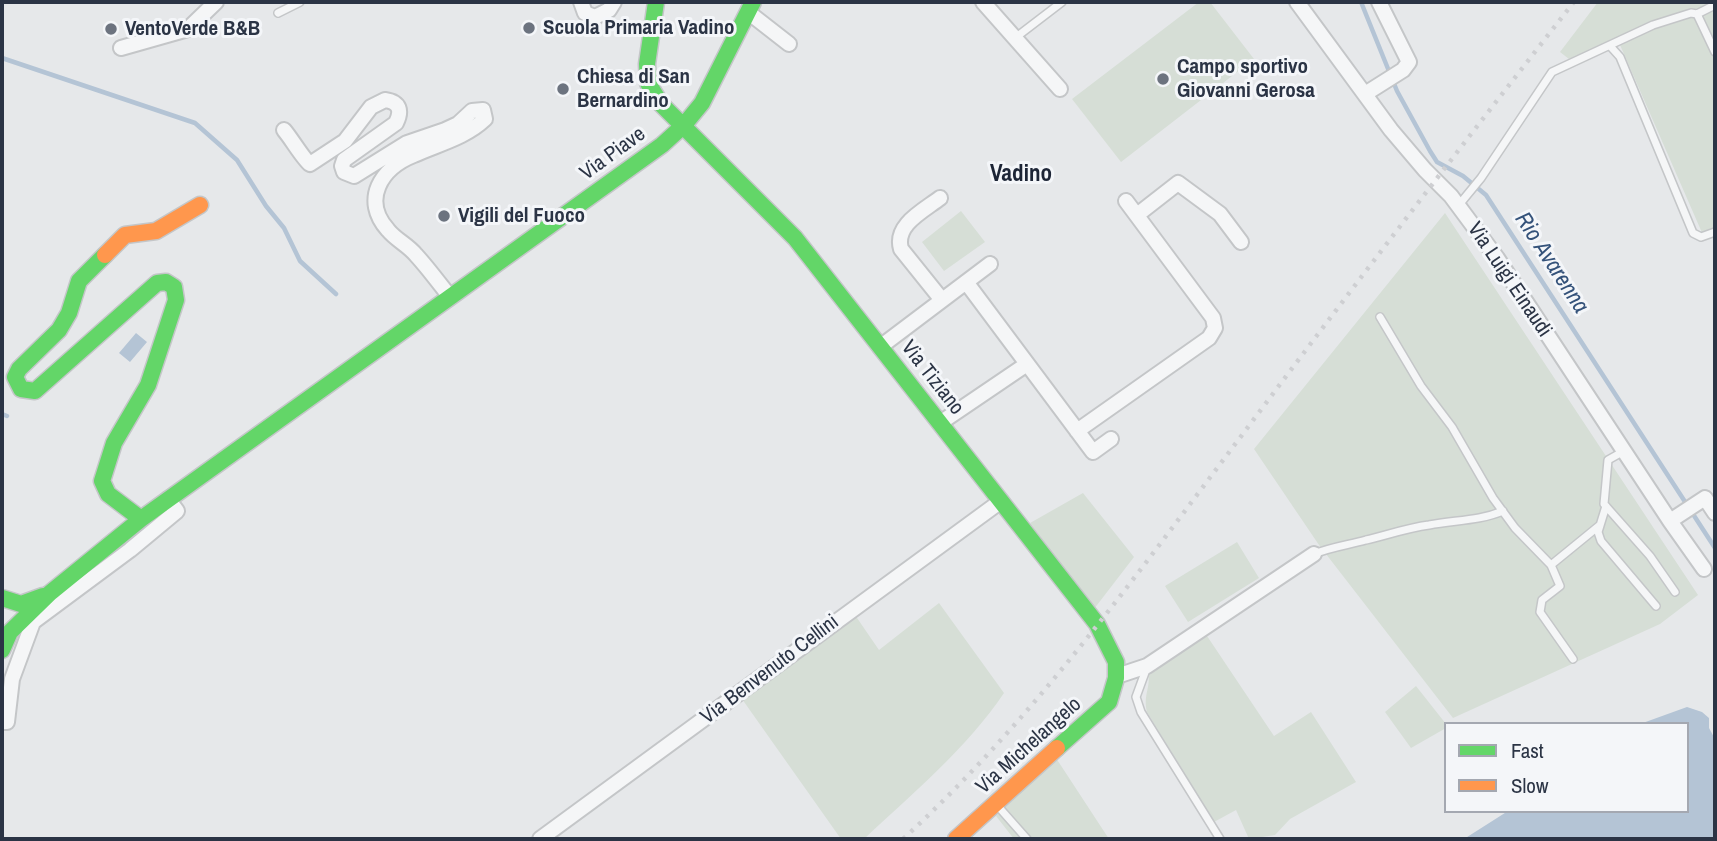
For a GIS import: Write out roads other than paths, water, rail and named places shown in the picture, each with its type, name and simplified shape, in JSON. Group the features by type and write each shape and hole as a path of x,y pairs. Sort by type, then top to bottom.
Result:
{"street":[{"path":"121,48 188,29 216,2"},
{"path":"581,2 585,13 594,17 608,10 614,2"},
{"name":"Via Tiziano","path":"656,2 647,64 648,83 661,104 796,238 1097,624 1117,657 1117,676"},
{"path":"984,2 1060,89"},
{"name":"Via Luigi Einaudi","path":"1297,2 1369,91 1424,170 1458,206 1497,258 1704,569"},
{"path":"1369,91 1404,70 1409,62 1379,2"},
{"path":"750,7 789,44"},
{"name":"Via Piave","path":"2,650 10,632 50,593 141,519 662,145 684,125 702,103 750,7"},
{"path":"284,130 300,149 304,160 310,164 345,141 371,107 385,100 396,104 400,109 396,123 344,160 344,172 354,176 407,143 445,131 458,124 472,111 478,108 482,110 485,119 480,124 451,141 416,153 398,163 386,175 374,195 374,208 387,230 414,252 450,297"},
{"path":"1137,215 1178,183 1220,214 1241,242"},
{"path":"940,198 902,229 898,239 901,249 942,300"},
{"path":"1077,431 1209,338 1216,328 1213,318 1126,201"},
{"path":"141,519 108,494 102,481 114,443 148,385 176,300 174,286 166,282 157,283 35,391 21,389 15,377 19,369 59,330 69,313 79,281 125,235 156,231 200,205"},
{"path":"880,347 990,264"},
{"path":"966,282 1093,452 1111,439"},
{"path":"940,423 1027,364"},
{"path":"1670,521 1705,498 1715,513"},
{"path":"2,722 7,722 12,679 33,622 130,550 177,510 168,499"},
{"name":"Via Benvenuto Cellini","path":"540,839 1001,501"},
{"path":"1117,676 1147,666 1314,554"},
{"path":"2,598 20,604 50,593"},
{"name":"Via Michelangelo","path":"956,839 1109,702 1117,676"}],"lane":[{"path":"278,13 300,2"},
{"path":"1015,38 1062,2"},
{"path":"1458,206 1481,178 1552,72 1603,48 1611,47 1653,25 1683,15 1697,14 1715,5"},
{"path":"1697,14 1715,52"},
{"path":"1611,47 1620,57 1693,233 1702,237 1715,232"},
{"path":"1380,317 1421,386 1452,427 1503,511 1515,528 1551,565 1560,586 1542,600 1540,612 1573,659"},
{"path":"1624,451 1608,460 1604,504 1650,556 1675,592"},
{"path":"1606,506 1598,532 1601,541 1656,606"},
{"path":"1314,554 1333,546 1429,524 1475,520 1503,511"},
{"path":"1551,565 1600,525"},
{"path":"1147,666 1136,697 1141,712 1220,839"},
{"path":"995,803 1027,839"}],"water":[{"path":"136,333 147,342 130,362 119,353"},
{"path":"1687,707 1702,712 1709,718 1709,728 1715,739 1715,839 1464,839 1505,813 1689,813 1689,722 1646,722"}],"waterway":[{"name":"Rio Avarenna","path":"1361,2 1397,91 1437,162 1463,176 1486,195 1715,548"},
{"path":"2,58 195,123 237,160 266,206 284,228 300,261 336,294"},
{"path":"2,414 7,416"}],"railway":[{"path":"903,839 995,746 1080,647 1405,219 1574,2"}],"place":[{"name":"Scuola Primaria Vadino","path":"529,28"},
{"name":"VentoVerde B&B","path":"111,29"},
{"name":"Campo sportivo Giovanni Gerosa","path":"1163,79"},
{"name":"Chiesa di San Bernardino","path":"563,89"},
{"name":"Vigili del Fuoco","path":"444,216"}],"district":[{"name":"Vadino","path":"1021,175"}]}
